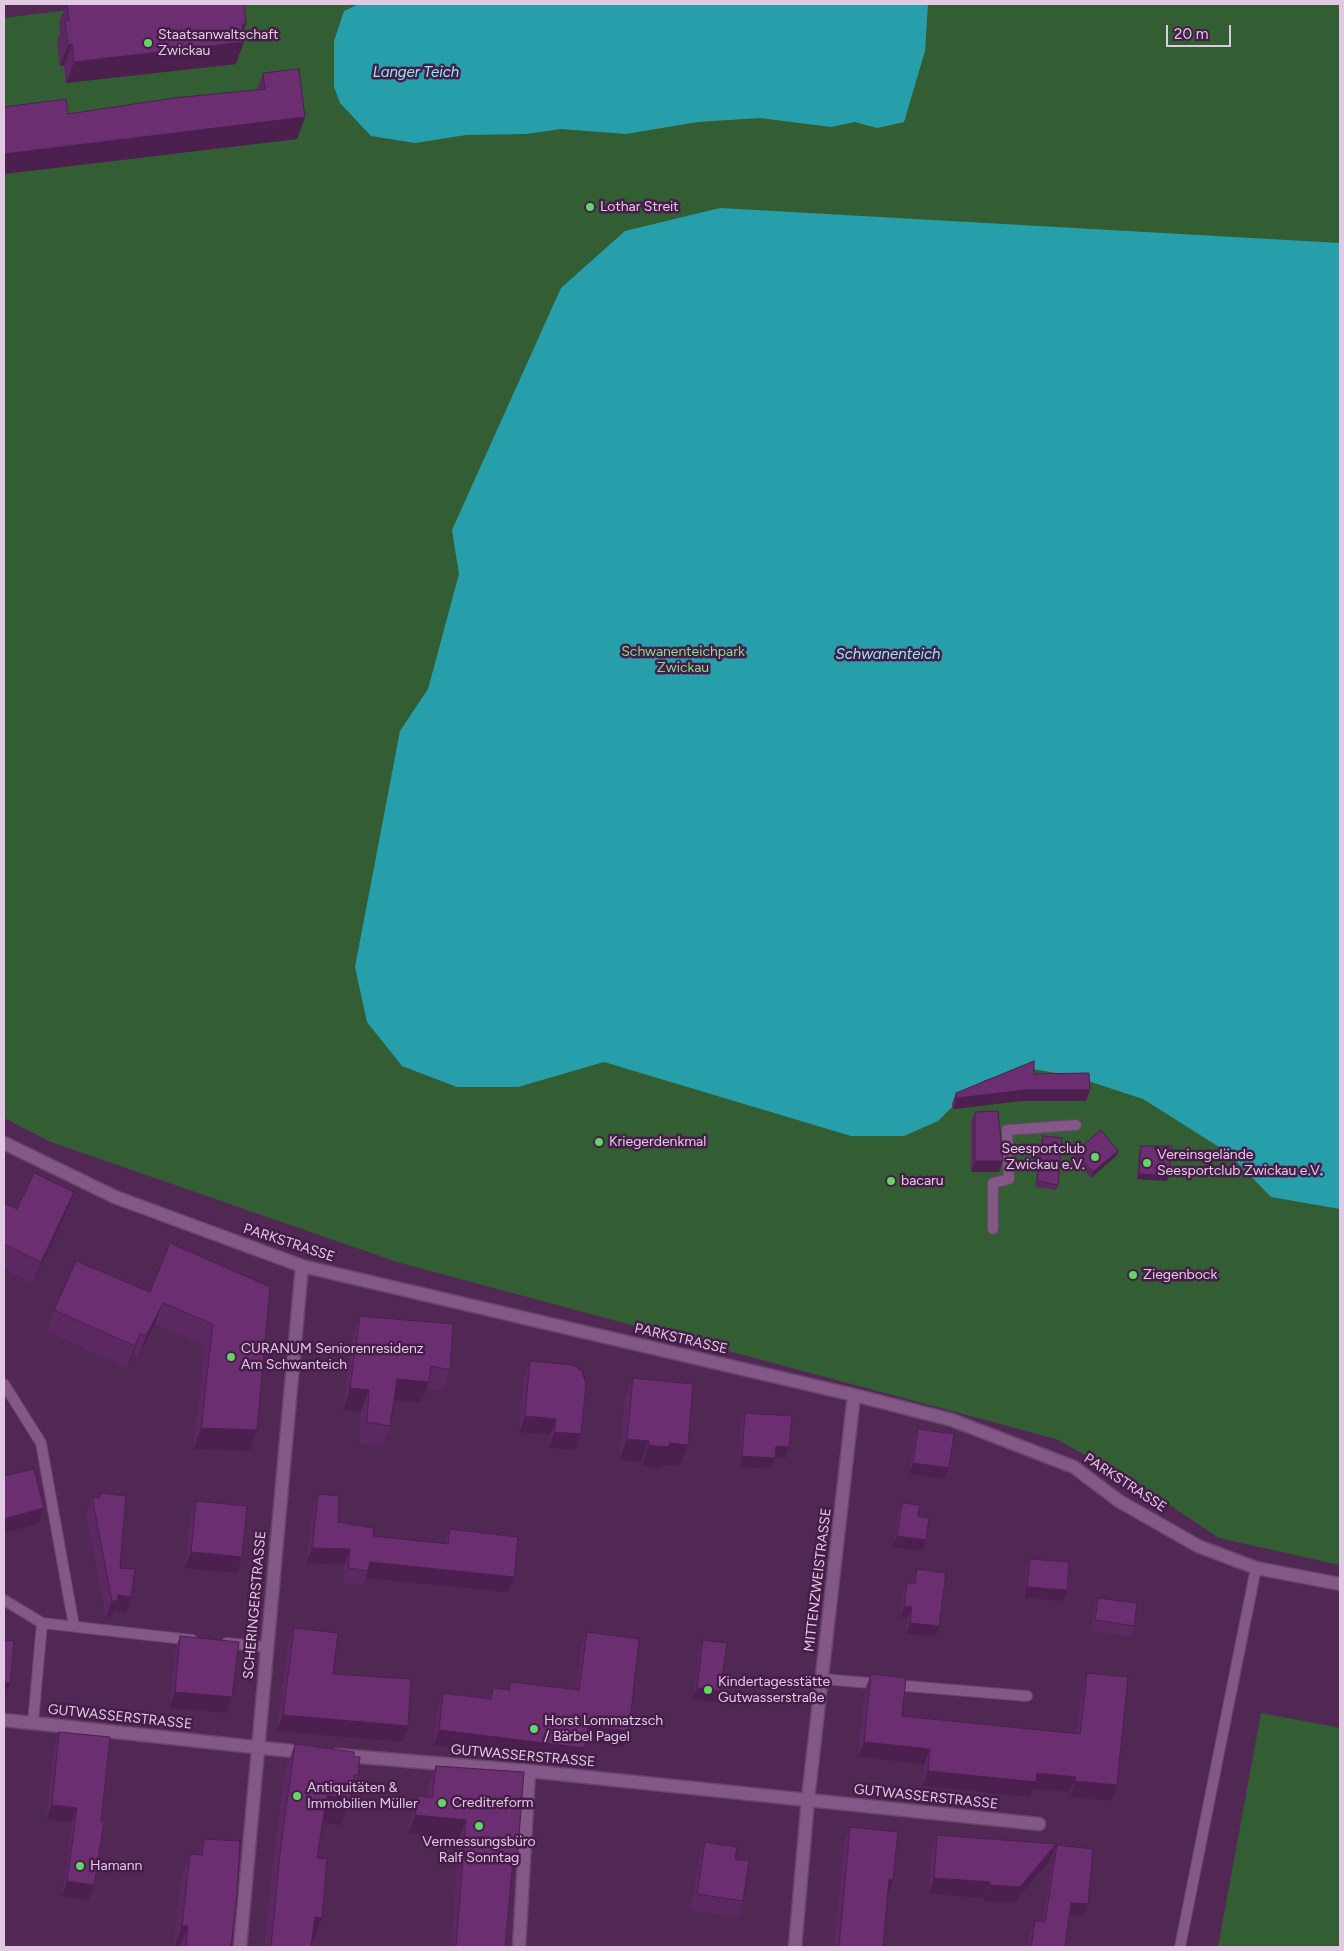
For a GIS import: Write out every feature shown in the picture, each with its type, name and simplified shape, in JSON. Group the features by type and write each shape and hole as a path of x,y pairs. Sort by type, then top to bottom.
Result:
{"street":[{"name":"PARKSTRASSE","path":"4,1143 115,1197 302,1266 854,1395 952,1420 1074,1467 1120,1501 1198,1546 1256,1568 1340,1584"},
{"name":"SCHERINGERSTRASSE","path":"240,1947 302,1266"},
{"name":"MITTENZWEISTRASSE","path":"794,1947 808,1799 854,1395"},
{"name":"GUTWASSERSTRASSE","path":"4,1720 258,1748 529,1771 1039,1824"},
{"path":"519,1947 529,1771"}],"lane":[{"path":"993,1229 993,1183 1009,1179 1007,1130 1076,1125"},
{"path":"4,1384 41,1444 74,1626"},
{"path":"1180,1947 1256,1568"},
{"path":"4,1600 42,1623 266,1647"},
{"path":"33,1723 42,1623"},
{"path":"822,1679 1027,1696"}],"green space":[{"name":"Schwanenteichpark Zwickau","path":"116,4 1340,4 1340,1565 1219,1538 1138,1484 1056,1439 397,1262 51,1142 4,1118 4,18"},
{"path":"1261,1713 1340,1728 1340,1947 1218,1947"}],"water":[{"name":"Langer Teich","path":"359,4 928,4 925,51 904,122 877,128 855,122 831,127 760,118 698,122 626,134 561,129 526,134 466,135 415,143 371,136 340,103 334,87 334,41 344,11"},
{"name":"Schwanenteich","path":"720,208 1340,243 1340,1209 1271,1197 1227,1152 1143,1099 1073,1076 1027,1068 985,1080 965,1094 938,1121 904,1136 851,1136 604,1062 518,1087 457,1087 402,1066 367,1022 355,967 400,731 428,689 459,574 452,530 561,288 625,231"}],"building":[{"name":"Staatsanwaltschaft Zwickau","path":"67,4 244,4 246,24 242,24 244,42 74,62 72,44 68,45 65,21 69,20"},
{"path":"299,69 305,117 4,154 4,107 66,99 68,114 174,98 265,89 263,73"},
{"path":"1034,1061 1034,1074 1089,1073 1090,1090 1025,1090 957,1098 956,1093"},
{"path":"998,1111 1003,1161 975,1161 975,1112"},
{"name":"Seesportclub Zwickau e.V.","path":"1101,1130 1118,1151 1093,1172 1075,1152"},
{"path":"1043,1136 1062,1138 1058,1185 1037,1181"},
{"path":"1141,1146 1172,1146 1169,1176 1139,1174"},
{"path":"34,1173 74,1192 41,1262 4,1244 4,1203 17,1209"},
{"name":"CURANUM Seniorenresidenz Am Schwanteich","path":"170,1243 270,1287 257,1430 201,1428 213,1324 163,1303 146,1336 140,1333 135,1346 54,1310 76,1261 150,1292"},
{"path":"360,1316 453,1324 450,1370 431,1366 429,1382 397,1379 390,1426 367,1422 369,1390 350,1388"},
{"path":"530,1361 573,1365 582,1371 586,1384 581,1434 554,1432 556,1419 525,1416"},
{"path":"633,1378 693,1384 688,1445 670,1443 668,1447 649,1445 649,1441 627,1439"},
{"path":"745,1413 792,1416 789,1447 776,1446 775,1458 742,1456"},
{"path":"918,1429 954,1434 949,1468 913,1463"},
{"path":"34,1469 44,1508 4,1519 4,1476"},
{"path":"101,1493 126,1496 120,1568 135,1569 131,1597 118,1595 117,1601 112,1601 92,1497 99,1498"},
{"path":"318,1494 339,1496 338,1522 374,1528 373,1536 448,1544 450,1529 518,1537 514,1577 370,1562 368,1571 348,1568 350,1549 312,1548"},
{"path":"196,1501 247,1506 242,1557 191,1552"},
{"path":"902,1503 920,1505 918,1516 929,1518 926,1540 897,1536"},
{"path":"1030,1559 1069,1562 1067,1590 1027,1587"},
{"path":"917,1569 946,1573 939,1626 910,1623 912,1607 904,1606 907,1583 915,1584"},
{"path":"1098,1598 1137,1603 1134,1626 1095,1620"},
{"path":"294,1628 338,1633 333,1674 411,1679 408,1726 283,1715"},
{"path":"587,1632 639,1639 629,1731 588,1726 585,1748 439,1730 443,1693 491,1699 493,1688 510,1690 511,1682 579,1690"},
{"path":"180,1636 239,1642 232,1697 175,1692"},
{"path":"4,1640 14,1641 10,1683 4,1682"},
{"path":"703,1640 727,1643 720,1691 697,1688"},
{"path":"1087,1673 1128,1677 1117,1785 1075,1781 1076,1777 1037,1773 1036,1782 928,1771 930,1749 864,1742 871,1674 906,1678 902,1716 1080,1734"},
{"path":"59,1732 110,1737 101,1822 104,1822 94,1885 67,1881 77,1808 52,1805"},
{"path":"295,1744 354,1752 354,1757 360,1757 358,1775 354,1775 351,1799 327,1795 317,1858 327,1859 322,1918 315,1917 311,1947 271,1947 281,1844"},
{"path":"436,1766 524,1772 517,1860 513,1860 505,1947 456,1947 466,1820 415,1815 418,1796 432,1798"},
{"path":"850,1827 898,1832 893,1880 889,1879 883,1947 839,1947"},
{"path":"937,1835 1056,1844 1020,1887 990,1885 990,1882 934,1878"},
{"path":"204,1839 240,1841 231,1947 186,1947 188,1926 182,1926 190,1854 202,1855"},
{"path":"705,1842 737,1847 735,1859 749,1861 743,1901 697,1894"},
{"path":"1057,1845 1093,1849 1088,1904 1071,1903 1065,1947 1031,1947 1035,1921 1045,1922"}],"place":[{"name":"Staatsanwaltschaft Zwickau","path":"148,43"},
{"name":"Lothar Streit","path":"590,207"},
{"name":"Kriegerdenkmal","path":"599,1142"},
{"name":"Seesportclub Zwickau e.V.","path":"1095,1157"},
{"name":"Vereinsgelände Seesportclub Zwickau e.V.","path":"1147,1163"},
{"name":"bacaru","path":"891,1181"},
{"name":"Ziegenbock","path":"1133,1275"},
{"name":"CURANUM Seniorenresidenz Am Schwanteich","path":"231,1357"},
{"name":"Kindertagesstätte Gutwasserstraße","path":"708,1690"},
{"name":"Horst Lommatzsch / Bärbel Pagel","path":"534,1729"},
{"name":"Antiquitäten & Immobilien Müller","path":"297,1796"},
{"name":"Creditreform","path":"442,1803"},
{"name":"Vermessungsbüro Ralf Sonntag","path":"479,1826"},
{"name":"Hamann","path":"80,1866"}]}
